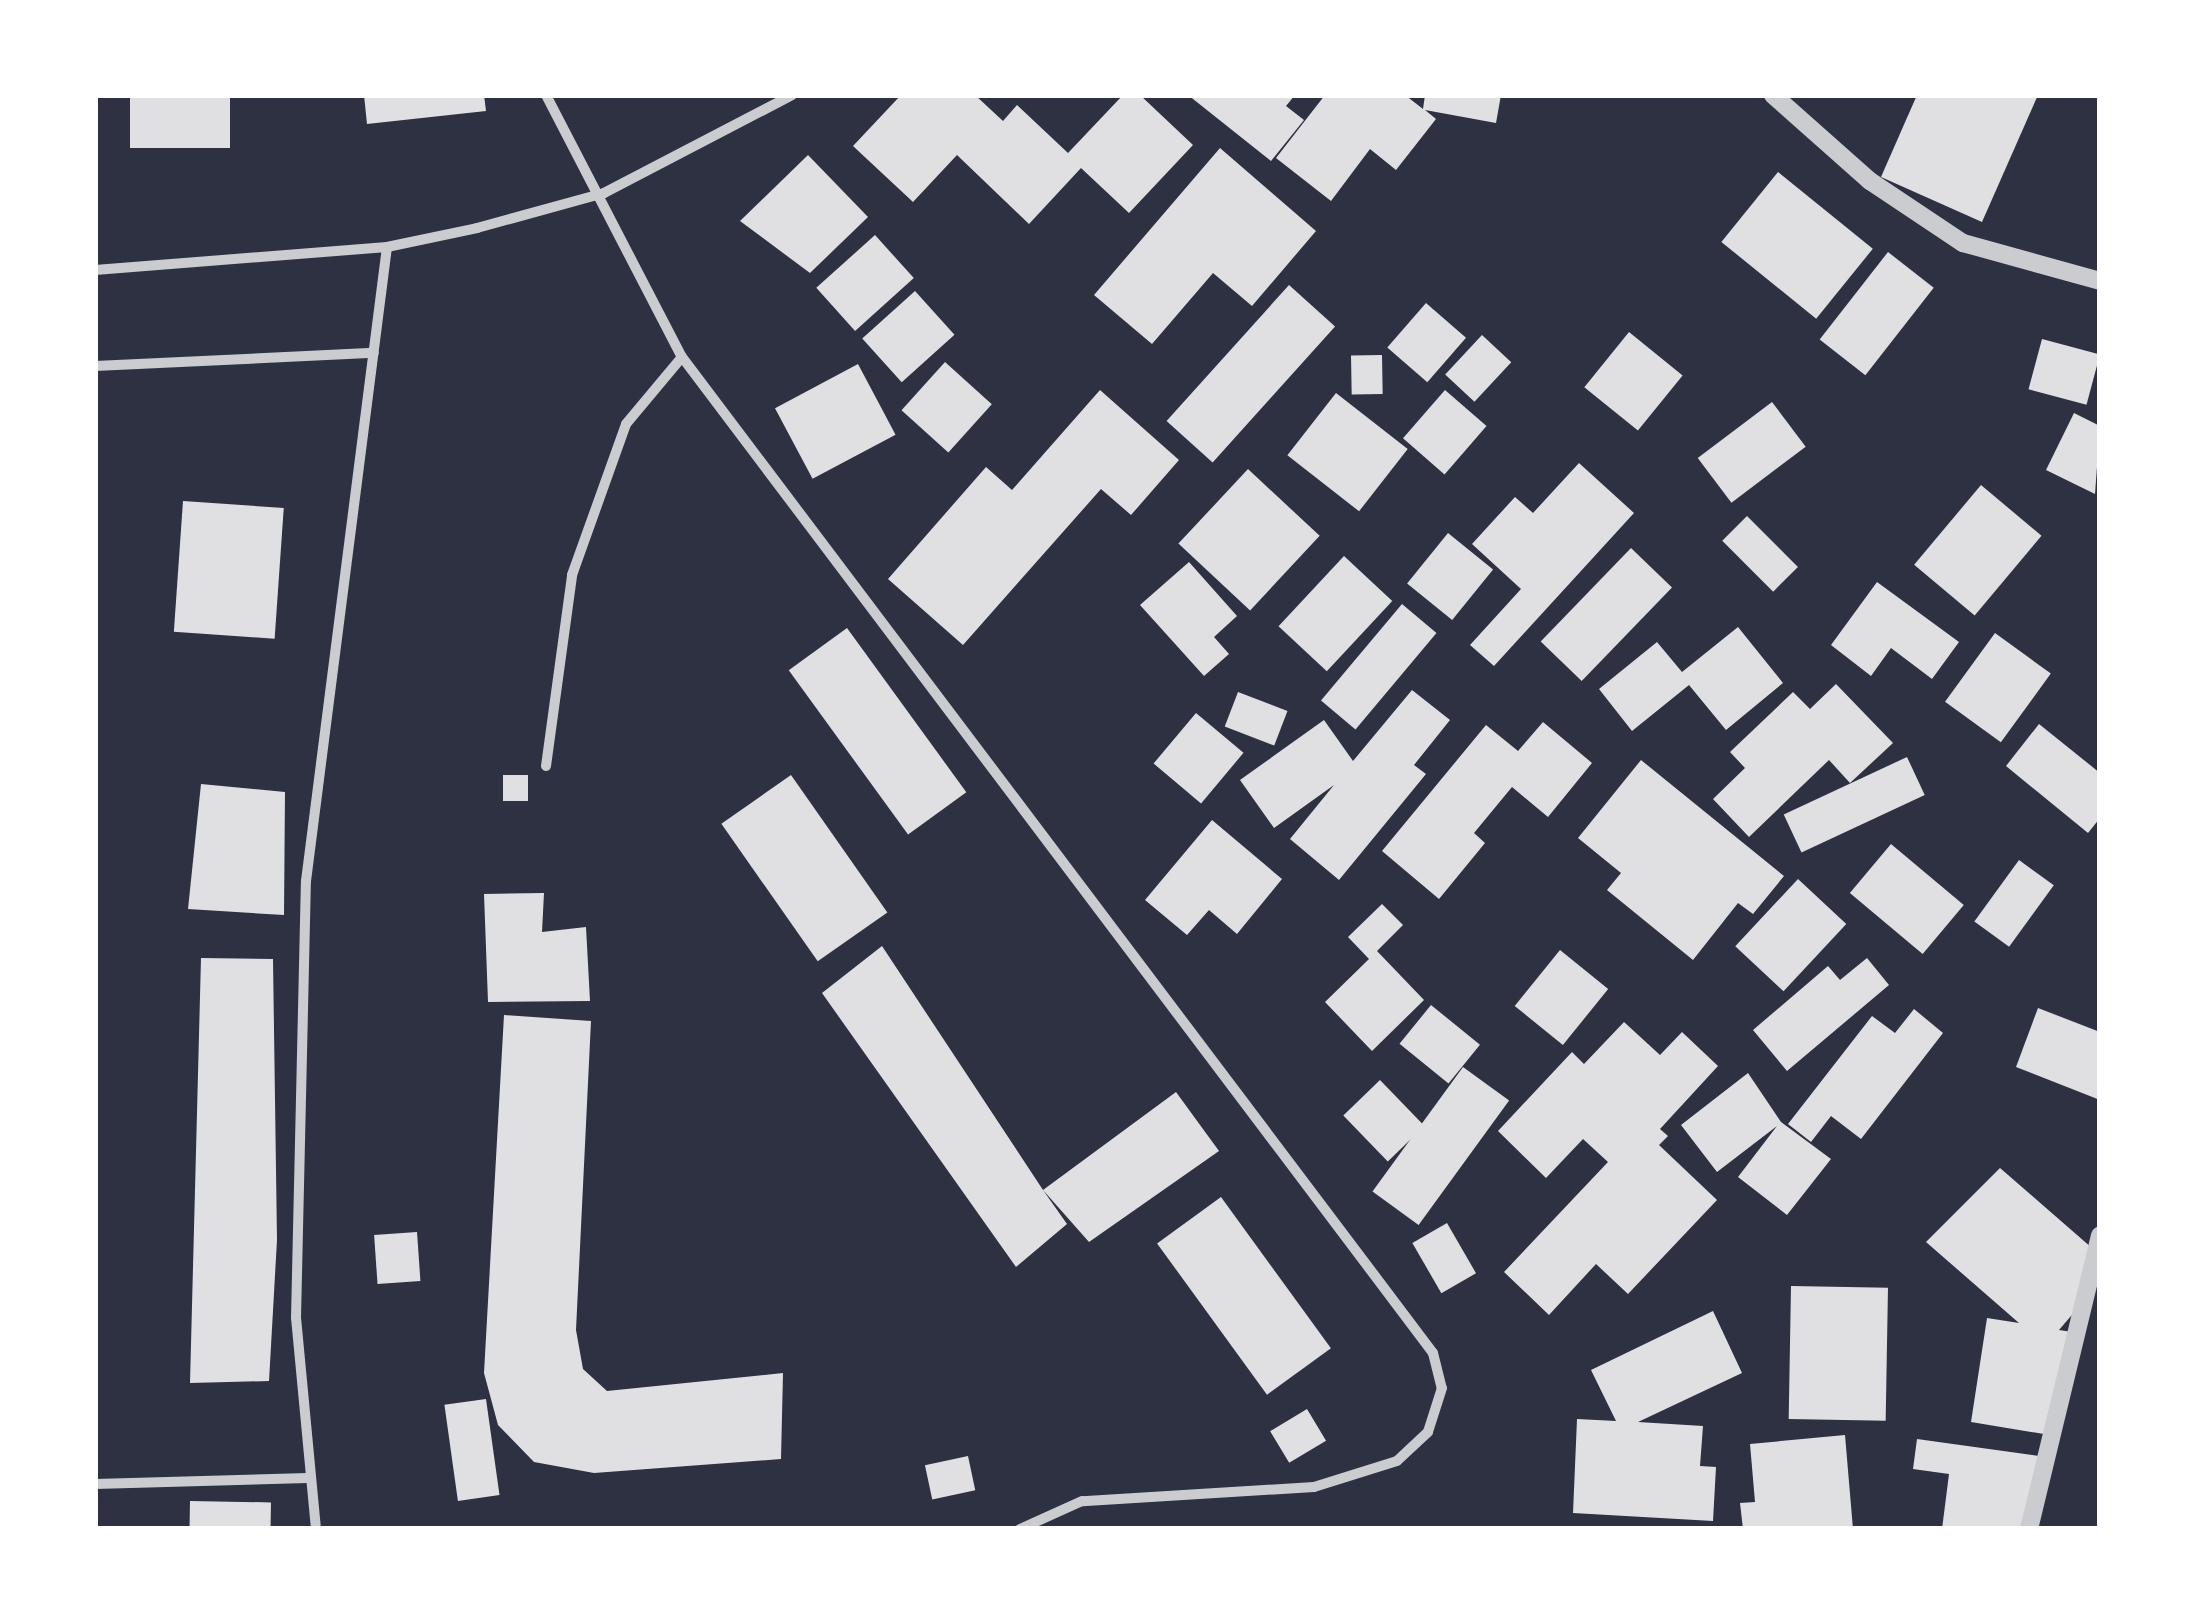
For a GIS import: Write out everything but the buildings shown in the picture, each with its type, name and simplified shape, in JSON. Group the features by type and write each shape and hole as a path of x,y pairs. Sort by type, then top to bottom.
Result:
{"street":[{"path":"546,95 604,194 682,356 1433,1354 1442,1388 1428,1432 1398,1461 1314,1487 1082,1501 1020,1529"},
{"path":"95,270 387,247 604,194 792,95"},
{"path":"1773,95 1870,182 1963,243 2100,281"},
{"path":"316,1529 308,1478 296,1318 306,880 387,247"},
{"path":"95,366 374,353"},
{"path":"546,766 572,575 626,424 682,356"},
{"path":"2029,1529 2100,1235"},
{"path":"95,1484 308,1478"}]}
